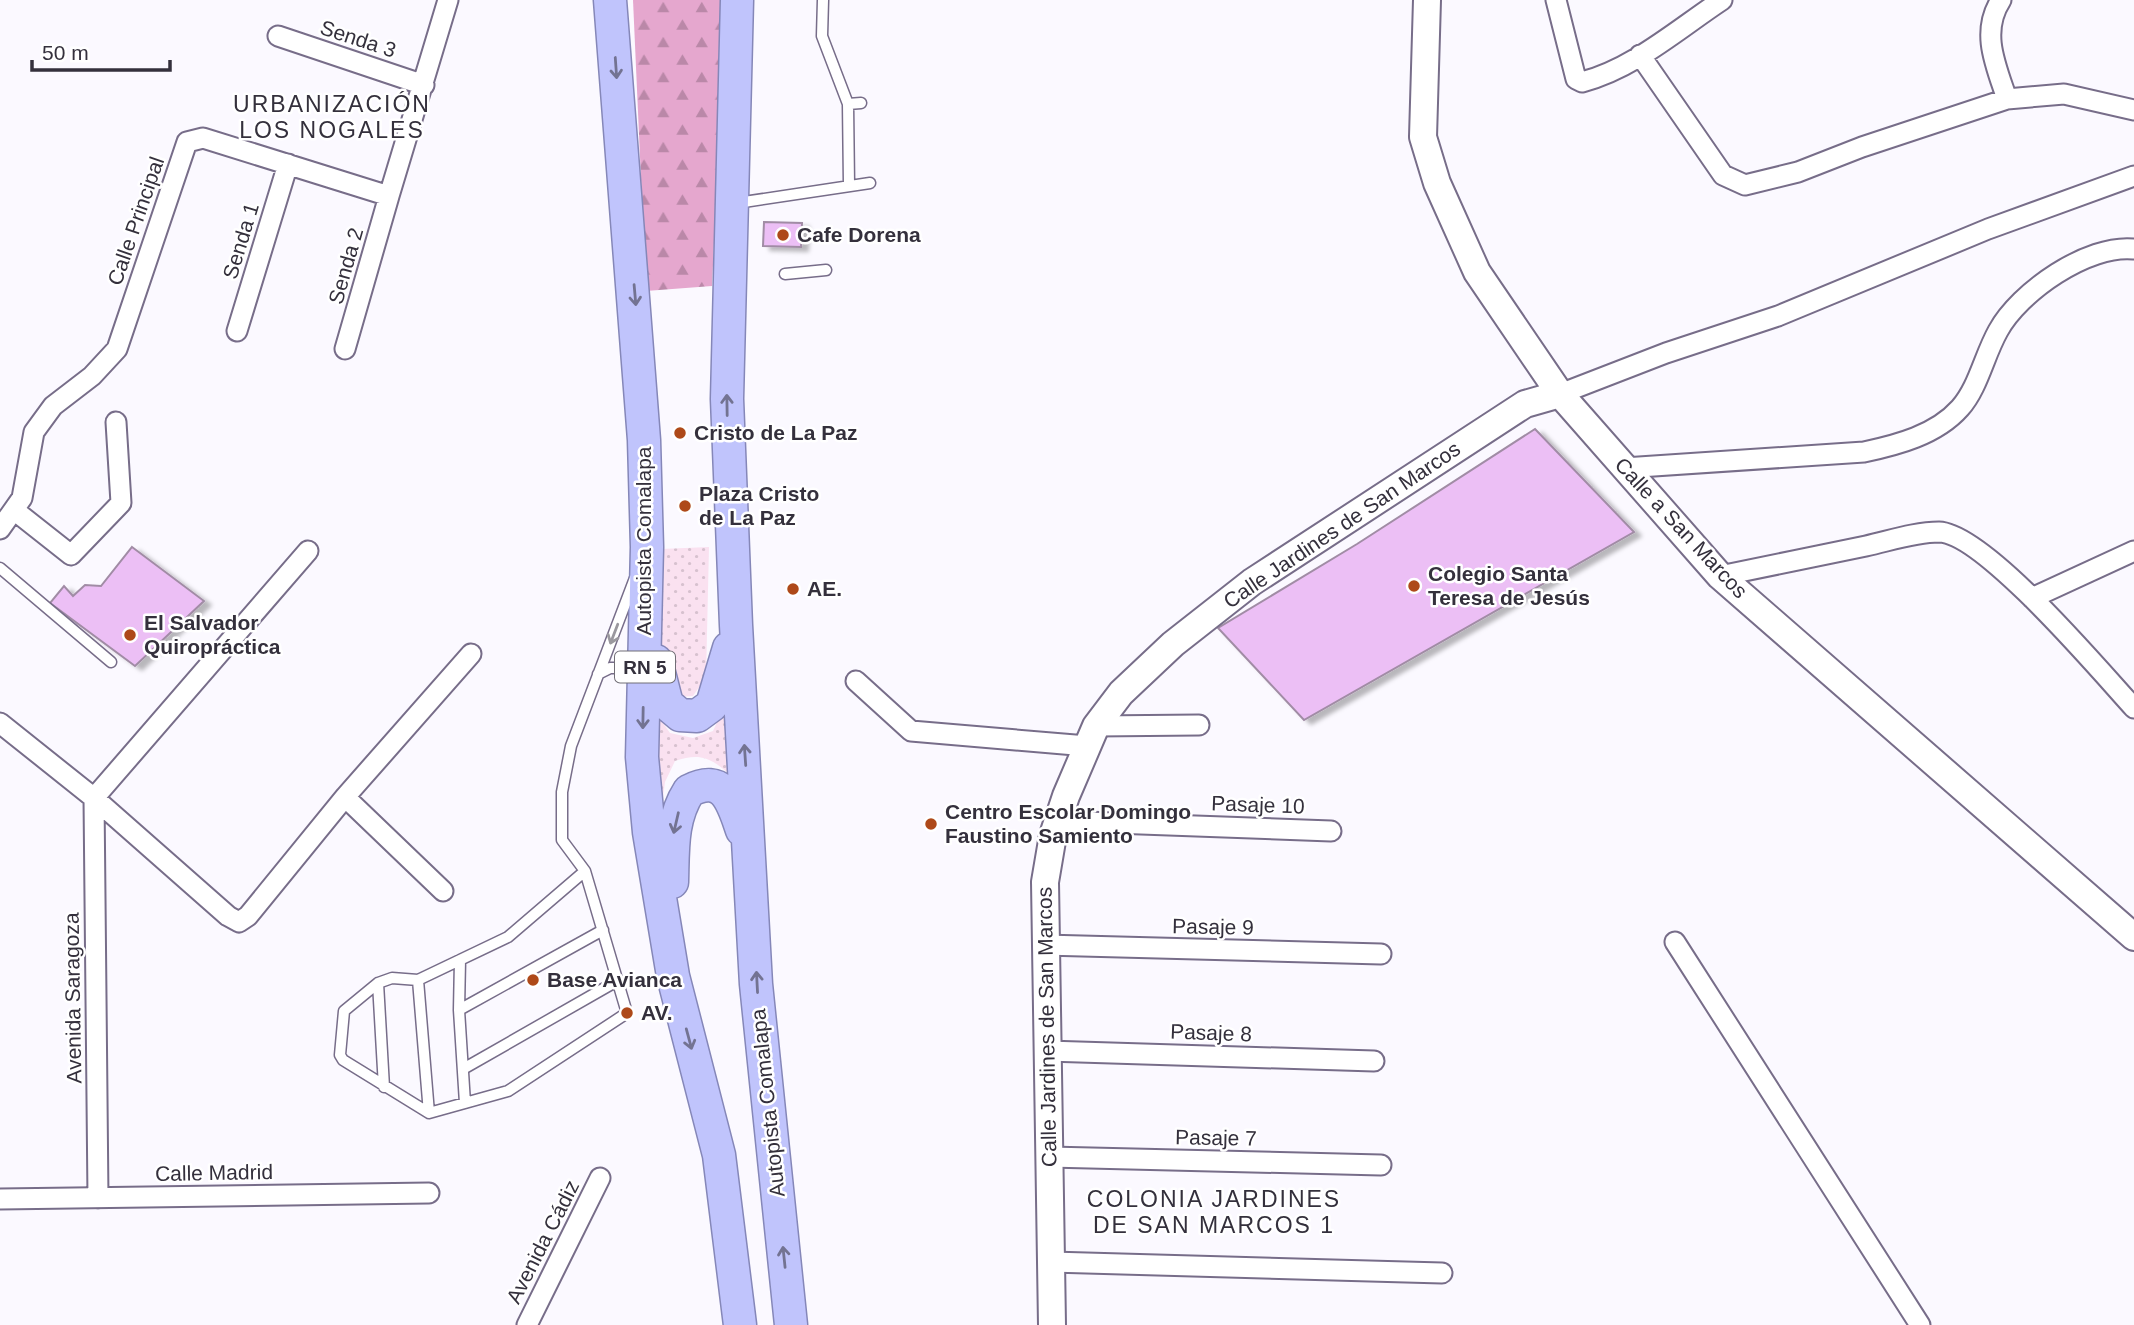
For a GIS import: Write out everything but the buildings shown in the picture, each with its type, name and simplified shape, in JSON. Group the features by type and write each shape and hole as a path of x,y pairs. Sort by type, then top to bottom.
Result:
{"highway":[{"name":"Autopista Comalapa","path":"610,0 638,329 647,547 642,757 649,832 673,976 719,1155 740,1325"},
{"name":"Autopista Comalapa","path":"737,0 727,399 736,625 763,1068 791,1325"},
{"path":"646,608 662,690 667,704 680,715 696,716 712,705 736,625"},
{"path":"673,976 673,835 684,800 697,787 720,788 731,801 749,861 754,904"}],"main road":[{"name":"Calle a San Marcos","path":"1426,0 1423,137 1437,183 1477,272 1560,394 1720,576 2134,937"},
{"name":"Calle Jardines de San Marcos","path":"1052,1325 1045,882 1058,821 1091,736 1121,694 1173,644 1252,582 1525,404 1560,394"}],"street":[{"path":"389,196 448,0"},
{"path":"1556,0 1576,79 1582,82 1597,78 1640,55 1722,0"},
{"path":"2001,0 1993,12 1990,46 2007,99"},
{"name":"Senda 3","path":"278,36 424,85"},
{"path":"1640,55 1723,175 1745,185 1798,172 1862,147 2007,99 2064,94 2134,110"},
{"name":"Calle Principal","path":"7,520 22,499 34,432 53,405 99,369 117,349 187,142 203,138 389,196"},
{"name":"Senda 1","path":"237,331 288,164"},
{"path":"1560,394 1666,353 1778,316 1988,229 2134,176"},
{"name":"Senda 2","path":"345,349 389,196"},
{"path":"1624,468 1864,452 1903,444 1939,425 1960,408 1998,330 2017,305 2075,262 2101,252 2134,249"},
{"path":"7,520 71,555 121,503 116,422"},
{"path":"1720,576 1940,532 1954,536 1978,551 2032,598 2134,708"},
{"path":"94,798 308,551"},
{"path":"2032,598 2134,551"},
{"path":"0,723 94,798 228,916 239,922 248,916 345,797 471,654"},
{"path":"856,681 911,731 1091,736 1199,725"},
{"path":"345,797 443,891"},
{"name":"Avenida Saragoza","path":"94,798 99,1198"},
{"name":"Pasaje 10","path":"1058,821 1331,831"},
{"path":"1675,942 1920,1325"},
{"name":"Pasaje 9","path":"1044,945 1381,954"},
{"name":"Pasaje 8","path":"1047,1051 1374,1061"},
{"name":"Pasaje 7","path":"1049,1157 1381,1165"},
{"name":"Avenida Cádiz","path":"527,1325 600,1178"},
{"name":"Calle Madrid","path":"0,1199 429,1193"},
{"path":"1051,1262 1442,1273"}],"lane":[{"path":"822,0 822,36 848,104 849,185"},
{"path":"848,104 862,103"},
{"path":"733,203 825,192 833,186 870,183"},
{"path":"785,274 826,270"},
{"path":"585,871 508,937 418,981 392,978 378,983 344,1011 340,1055 356,1070 429,1113 508,1091 627,1013 585,871 562,840 562,792 571,746 647,547"},
{"path":"0,568 111,662"},
{"path":"598,674 610,668 645,668"},
{"path":"459,1010 603,930"},
{"path":"460,960 459,1010 465,1103"},
{"path":"418,981 429,1113"},
{"path":"463,1069 617,981"},
{"path":"378,983 384,1087"}],"shaded area":[{"path":"709,547 706,677 693,696 678,697 662,651 661,549"},
{"path":"727,700 729,774 704,758 691,757 675,761 665,782 659,826 649,703 670,733 693,738 713,731"}],"green space":[{"path":"633,0 721,0 722,70 712,286 646,291"}],"place":[{"name":"Cafe Dorena","path":"783,235"},
{"name":"Cristo de La Paz","path":"680,433"},
{"name":"Plaza Cristo de La Paz","path":"685,506"},
{"name":"Colegio Santa Teresa de Jesús","path":"1414,586"},
{"name":"AE.","path":"793,589"},
{"name":"El Salvador Quiropráctica","path":"130,635"},
{"name":"Centro Escolar Domingo Faustino Samiento","path":"931,824"},
{"name":"Base Avianca","path":"533,980"},
{"name":"AV.","path":"627,1013"}],"district":[{"name":"URBANIZACIÓN LOS NOGALES","path":"332,117"},
{"name":"COLONIA JARDINES DE SAN MARCOS 1","path":"1214,1212"}]}
